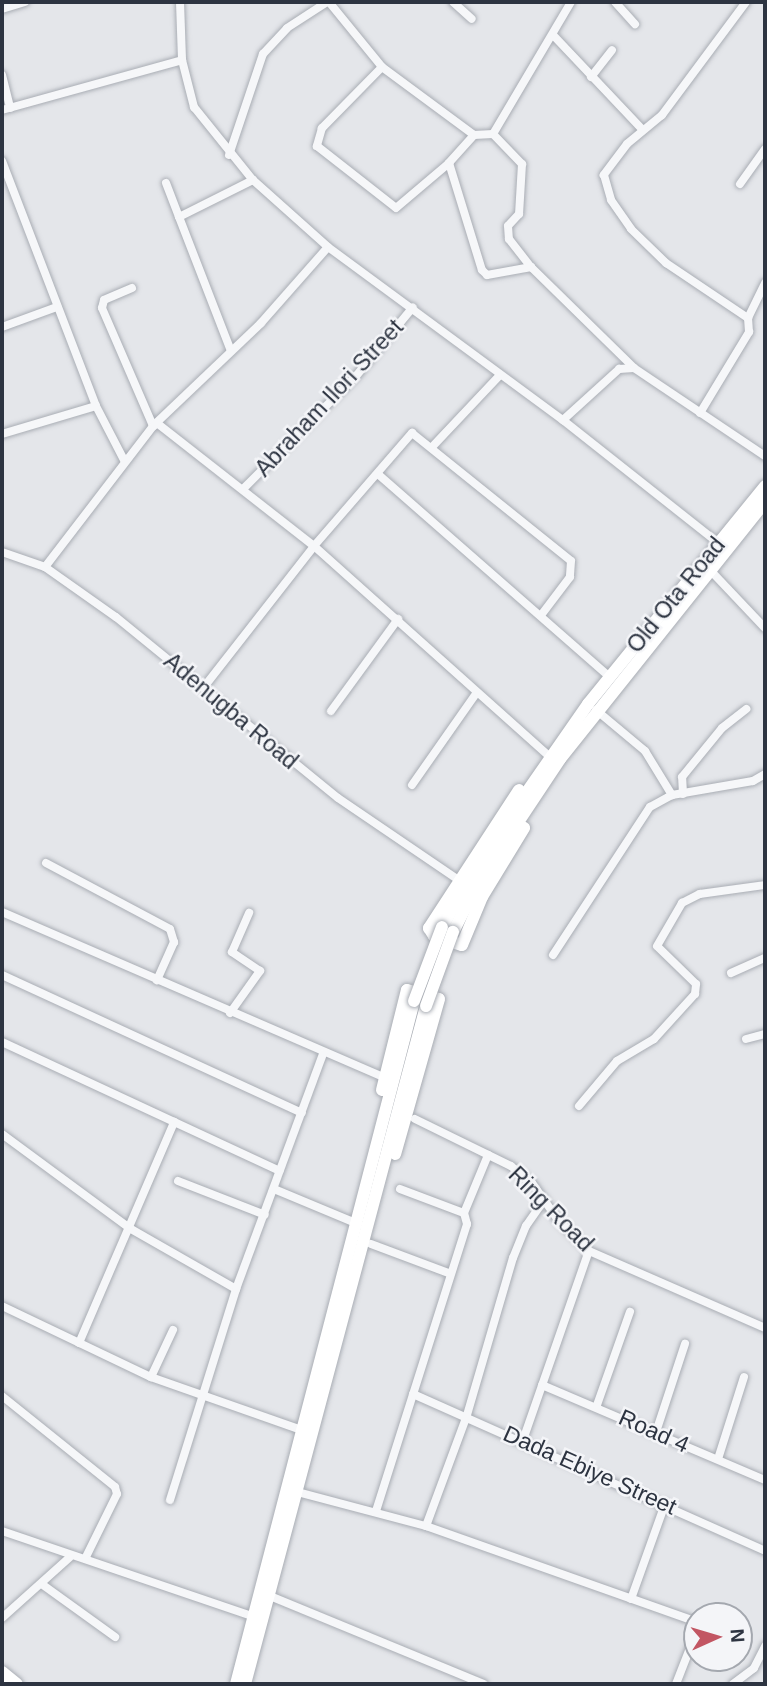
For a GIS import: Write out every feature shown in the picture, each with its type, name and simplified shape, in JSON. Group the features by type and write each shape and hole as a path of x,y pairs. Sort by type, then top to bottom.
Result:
{"street":[{"path":"2,9 25,2"},
{"path":"180,2 182,60 194,107 229,155 253,180 328,247 563,420 718,543"},
{"path":"229,155 263,54 287,28 328,2 382,67 474,135 493,134 522,164 519,214 507,232 531,267 634,368 765,456"},
{"path":"453,2 472,19"},
{"path":"493,134 571,2"},
{"path":"615,2 635,24"},
{"path":"741,4 662,115 642,129 604,175 617,211 666,263 748,318"},
{"path":"553,35 642,129"},
{"path":"591,77 612,50"},
{"path":"2,75 6,109 182,60"},
{"path":"382,67 322,128 317,145 396,208 449,163 474,135"},
{"path":"740,184 765,149"},
{"path":"2,161 96,406 124,460"},
{"path":"449,163 482,270 487,275 531,267"},
{"path":"179,217 253,180"},
{"path":"166,183 231,351"},
{"path":"45,567 124,460 155,424 231,351 328,247"},
{"path":"701,413 749,332 748,318 765,283"},
{"path":"132,288 104,300 102,308 155,424 314,546 550,757"},
{"path":"2,327 57,307"},
{"name":"Abraham Ilori Street","path":"243,489 356,376 413,307"},
{"path":"563,420 619,369 634,368"},
{"path":"433,446 500,375"},
{"path":"2,434 96,406"},
{"path":"204,687 314,546 379,475 412,433 433,446 571,561 570,577 542,614"},
{"path":"379,475 542,614 610,677"},
{"name":"Old Ota Road","path":"592,707 610,677 765,486"},
{"name":"Old Ota Road","path":"592,707 765,502"},
{"name":"Adenugba Road","path":"2,552 45,567 204,687 338,798 457,879"},
{"path":"709,569 765,628"},
{"path":"331,711 398,620"},
{"path":"412,785 477,692"},
{"path":"533,791 512,796 457,879 429,928 434,936 459,946 482,897 535,810 533,791 550,757 592,707"},
{"path":"367,1179 414,1001 448,929 533,791 592,707"},
{"path":"592,707 645,751 672,796"},
{"path":"683,794 682,777 723,728 746,709"},
{"path":"552,955 650,807 672,796 753,781 765,774"},
{"path":"46,863 170,929 174,943 157,980"},
{"path":"579,1106 617,1061 654,1039 695,994 696,984 657,946 682,903 700,894 765,885"},
{"path":"2,912 323,1054 385,1078"},
{"path":"230,1013 260,971 232,952 249,913"},
{"path":"244,1683 270,1596 448,929"},
{"path":"731,972 765,958"},
{"path":"2,975 302,1113"},
{"path":"244,1683 255,1616 358,1224 385,1078 407,990 439,999 391,1169 380,1185"},
{"path":"746,1038 765,1034"},
{"path":"2,1042 280,1171"},
{"path":"170,1500 199,1397 236,1289 323,1054"},
{"name":"Ring Road","path":"415,1119 510,1166 589,1251 765,1328"},
{"path":"79,1343 131,1229 174,1122"},
{"path":"2,1134 131,1229 236,1289"},
{"path":"376,1511 449,1273 467,1224 464,1213 488,1155"},
{"path":"178,1181 265,1215"},
{"path":"274,1189 358,1224"},
{"path":"400,1189 464,1213"},
{"path":"426,1526 467,1415 513,1258 526,1226 544,1200"},
{"path":"371,1244 449,1273"},
{"path":"523,1440 589,1251"},
{"path":"2,1306 199,1397 304,1431"},
{"path":"597,1405 630,1312"},
{"path":"151,1377 173,1329"},
{"path":"656,1432 685,1344"},
{"path":"718,1459 744,1377"},
{"name":"Road 4","path":"542,1384 597,1405 765,1480"},
{"name":"Dada Ebiye Street","path":"413,1394 467,1415 765,1551"},
{"path":"2,1396 115,1487 117,1493 85,1559"},
{"path":"297,1492 426,1526 683,1617"},
{"path":"631,1599 664,1504"},
{"path":"2,1531 70,1557 85,1559 255,1616"},
{"path":"2,1618 43,1585 70,1557"},
{"path":"43,1585 115,1637"},
{"path":"270,1596 484,1684"},
{"path":"733,1684 754,1668 765,1646"},
{"path":"676,1684 683,1666"},
{"path":"2,1672 17,1684"}]}
